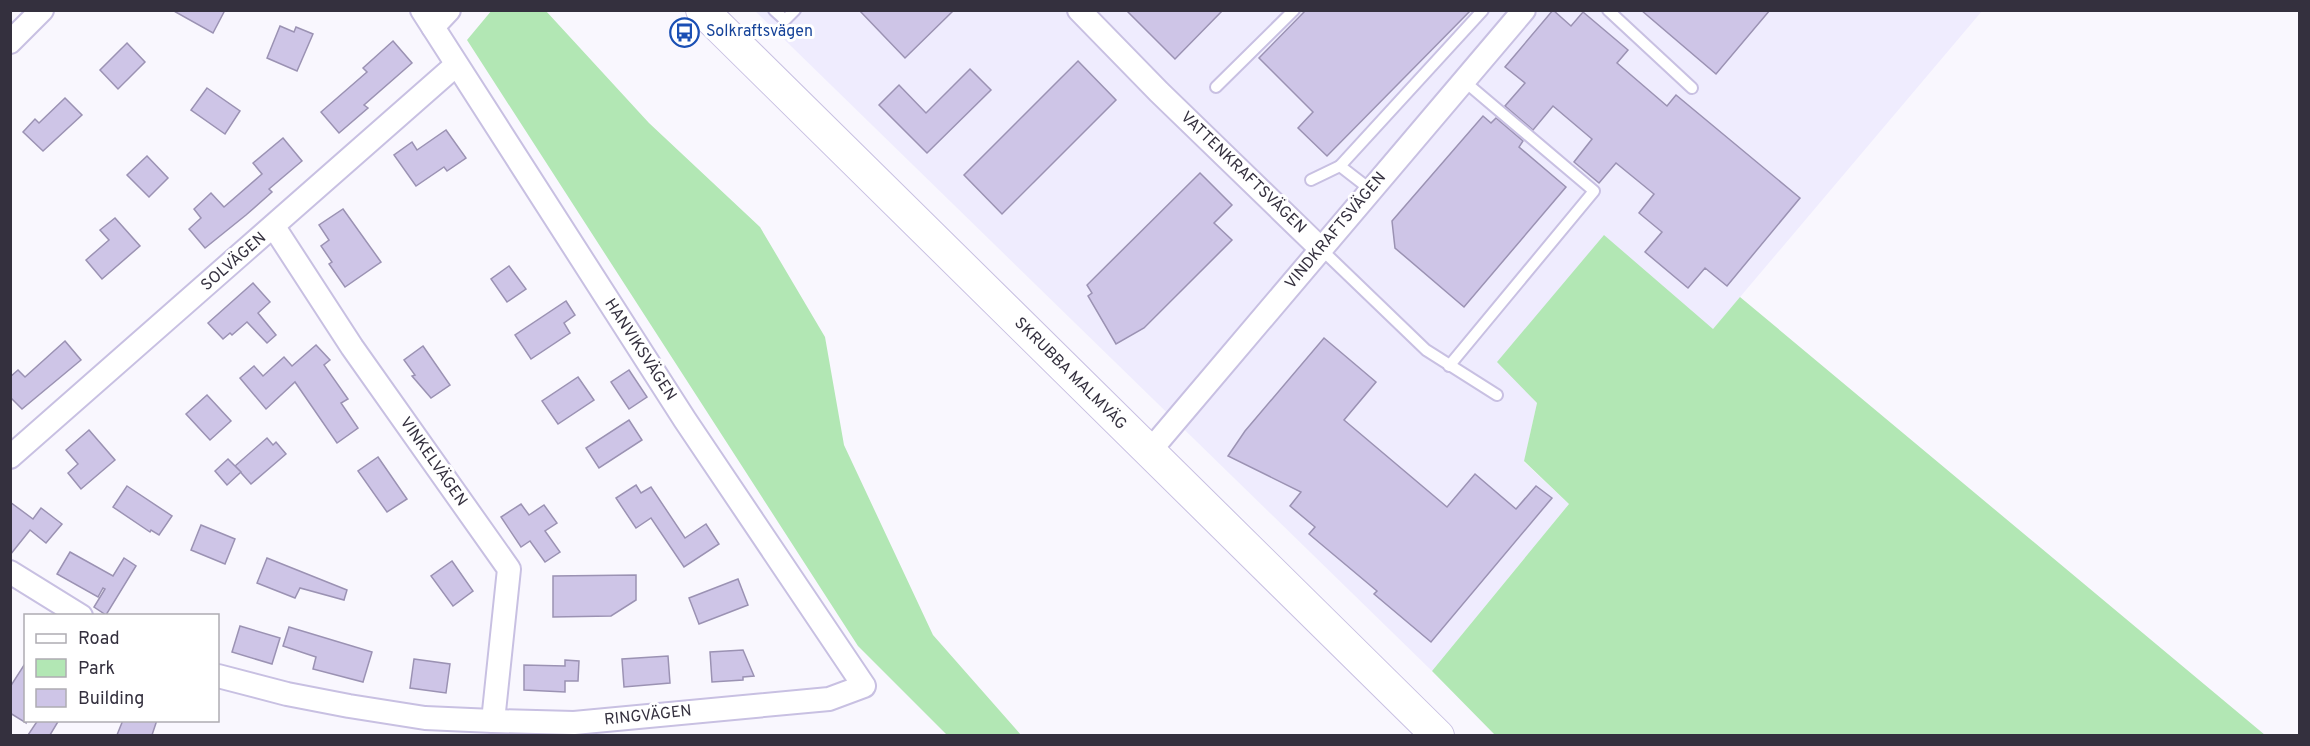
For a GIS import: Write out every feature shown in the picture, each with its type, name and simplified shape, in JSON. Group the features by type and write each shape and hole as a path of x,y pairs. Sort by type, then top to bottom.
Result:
{"street":[{"path":"10,42 42,10"},
{"path":"428,19 449,10"},
{"name":"SKRUBBA MALMVÄG","path":"702,10 1438,735"},
{"name":"VATTENKRAFTSVÄGEN","path":"1079,10 1159,92 1321,249"},
{"name":"VINDKRAFTSVÄGEN","path":"1149,452 1520,12"},
{"name":"HANVIKSVÄGEN","path":"428,19 685,420 864,686"},
{"name":"SOLVÄGEN","path":"10,457 456,65"},
{"name":"VINKELVÄGEN","path":"274,227 352,347 509,569 493,721"},
{"path":"10,572 79,614"},
{"name":"RINGVÄGEN","path":"219,676 287,694 425,718 574,723 829,699 864,686"}],"lane":[{"path":"774,10 784,20 795,10"},
{"path":"1216,87 1294,10"},
{"path":"1311,180 1340,166 1483,10"},
{"path":"1608,10 1692,88"},
{"path":"1449,366 1594,191 1464,81"},
{"path":"1340,166 1371,190"},
{"name":"VATTENKRAFTSVÄGEN","path":"1321,249 1426,350 1497,395"}],"shaded area":[{"path":"755,11 1982,11 1713,329 1498,362 1537,403 1524,462 1569,504 1432,671"}],"green space":[{"path":"492,10 546,11 649,123 760,227 825,337 844,445 933,635 1021,735 947,735 858,646 467,40"},
{"path":"1604,235 1713,329 1740,297 2265,735 1495,735 1432,671 1569,504 1524,461 1537,403 1497,362"}],"building":[{"path":"172,10 225,10 213,33"},
{"path":"859,10 954,10 905,58"},
{"path":"1126,10 1223,10 1175,59"},
{"path":"1306,10 1471,10 1327,156 1298,128 1313,112 1259,58"},
{"path":"1553,10 1571,26 1583,12 1628,50 1617,63 1667,106 1676,95 1800,198 1727,286 1705,268 1688,288 1645,252 1662,232 1639,213 1654,194 1616,163 1599,183 1574,162 1592,139 1553,106 1533,130 1505,106 1525,83 1505,67"},
{"path":"1641,10 1770,10 1716,74"},
{"path":"280,26 294,32 296,27 313,34 297,71 267,58"},
{"path":"393,41 412,63 364,105 368,108 339,133 321,112 367,72 363,68"},
{"path":"127,43 145,62 118,89 100,70"},
{"path":"1078,61 1116,100 1002,214 964,175"},
{"path":"970,69 991,90 927,153 879,105 899,85 926,113"},
{"path":"207,88 240,111 225,134 191,110"},
{"path":"65,98 82,115 43,151 23,132 35,119 39,123"},
{"path":"1483,116 1491,123 1496,118 1523,141 1519,147 1566,187 1464,307 1395,248 1392,221"},
{"path":"446,130 466,158 447,171 444,167 416,186 394,155 412,142 417,150"},
{"path":"283,138 302,161 269,189 272,192 205,248 189,229 201,218 194,209 211,193 224,207 262,174 253,163"},
{"path":"147,156 168,178 149,197 127,175"},
{"path":"1200,173 1232,205 1214,223 1232,240 1144,328 1116,344 1088,296 1092,293 1087,285"},
{"path":"343,209 381,262 345,287 329,264 332,262 321,246 329,240 319,225"},
{"path":"115,218 140,246 102,279 86,260 109,240 100,230"},
{"path":"509,266 526,289 507,302 491,279"},
{"path":"253,283 270,302 258,313 276,335 267,343 247,322 232,335 230,333 223,339 208,323"},
{"path":"566,301 575,315 564,323 570,333 531,359 515,335"},
{"path":"1324,338 1376,382 1344,420 1447,507 1475,474 1516,509 1536,486 1552,498 1431,642 1374,594 1377,591 1309,534 1315,527 1290,506 1301,492 1228,456 1245,431"},
{"path":"65,341 81,360 22,409 10,397 10,377 18,370 25,377"},
{"path":"316,345 330,360 324,365 348,399 341,403 358,428 337,443 295,382 266,409 240,378 254,366 263,376 284,357 292,366"},
{"path":"423,346 450,385 431,398 412,376 415,375 404,360"},
{"path":"629,370 647,397 629,409 611,382"},
{"path":"578,377 594,400 558,424 542,401"},
{"path":"207,395 231,421 210,440 186,414"},
{"path":"629,420 642,440 599,468 586,448"},
{"path":"89,430 115,460 81,489 68,473 78,464 66,450"},
{"path":"267,438 273,445 276,442 286,454 251,484 235,466"},
{"path":"378,457 407,499 387,512 358,471"},
{"path":"228,459 241,472 227,485 215,471"},
{"path":"636,485 641,493 651,487 685,538 706,524 719,544 684,567 651,518 636,528 616,498"},
{"path":"127,486 172,516 159,535 151,530 150,532 113,507"},
{"path":"10,502 33,519 41,508 62,524 46,543 30,530 10,555"},
{"path":"521,504 529,515 544,505 557,523 545,531 560,552 545,562 530,541 521,547 501,517"},
{"path":"201,525 235,539 225,564 191,550"},
{"path":"70,552 113,576 124,558 136,566 107,614 94,607 105,589 103,588 98,597 57,574"},
{"path":"267,558 347,590 344,600 300,588 295,598 257,583"},
{"path":"452,561 473,591 453,606 431,576"},
{"path":"636,575 636,600 611,616 553,617 553,576"},
{"path":"738,579 748,605 699,624 689,598"},
{"path":"240,626 280,638 272,664 232,652"},
{"path":"289,627 372,652 363,682 313,669 316,657 283,646"},
{"path":"743,650 754,676 743,677 743,680 712,682 710,652"},
{"path":"668,656 670,683 624,687 622,659"},
{"path":"414,659 450,664 446,693 410,688"},
{"path":"565,660 579,661 578,681 565,681 565,692 524,690 524,665 565,666"},
{"path":"24,665 24,722 10,713 10,687"},
{"path":"37,722 58,722 50,735 28,735"},
{"path":"122,722 156,722 152,735 117,735"}],"place":[{"name":"Solkraftsvägen","path":"685,32"}]}
